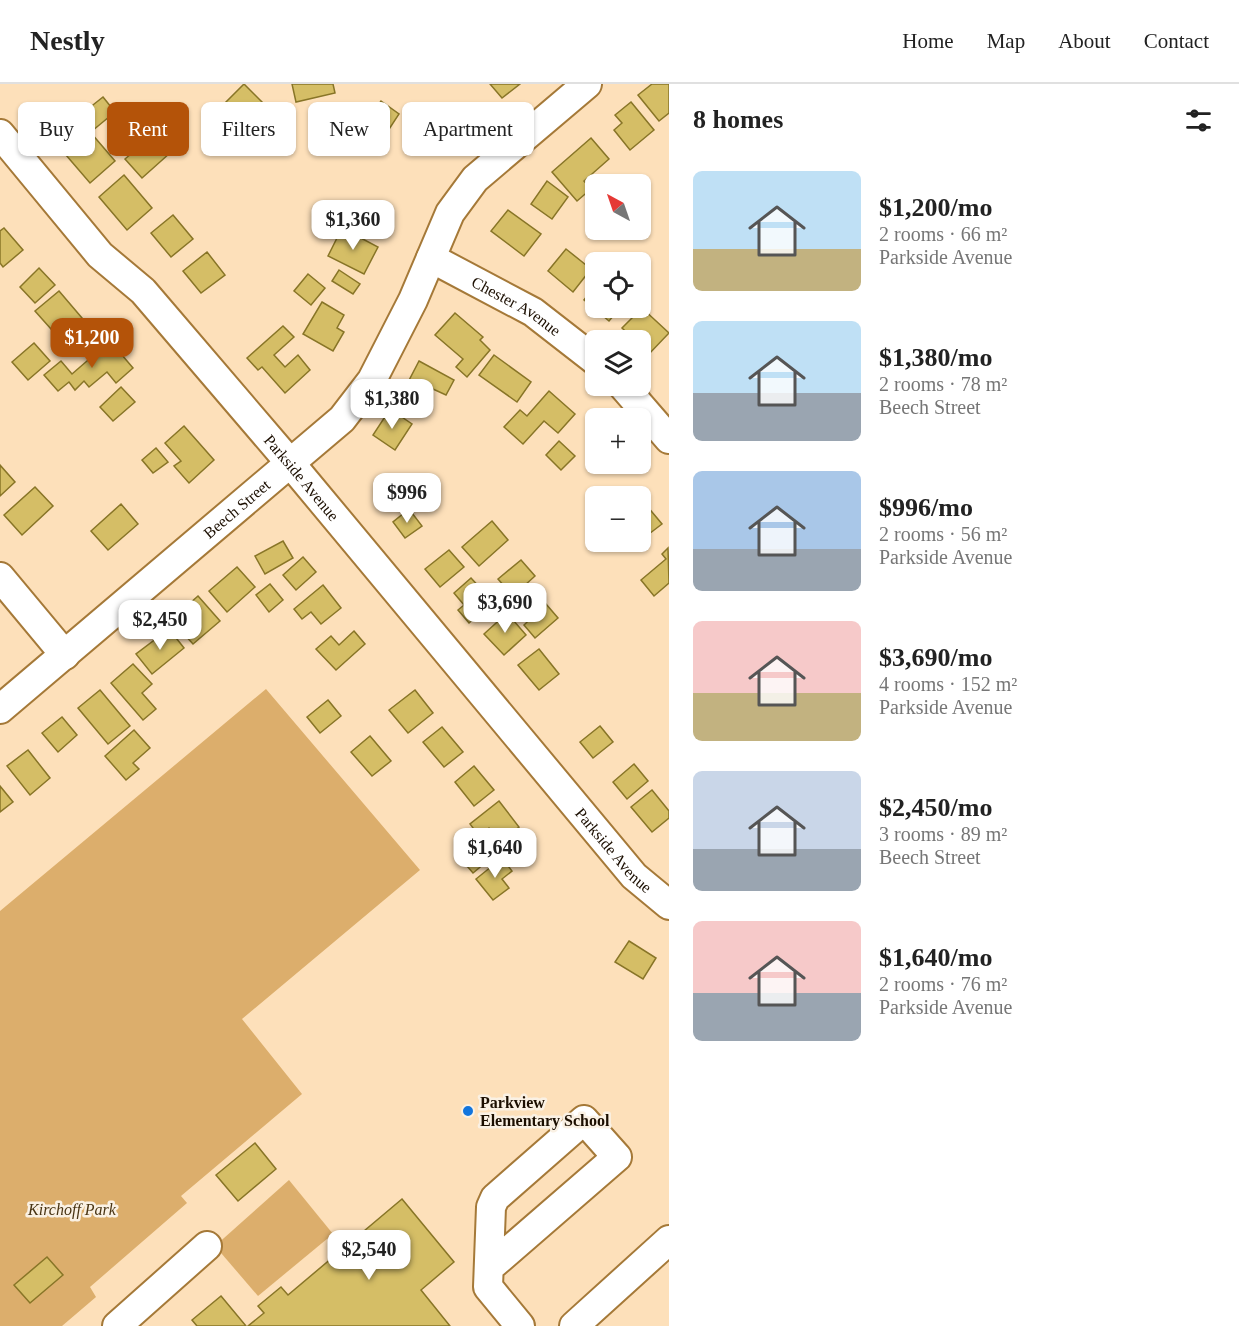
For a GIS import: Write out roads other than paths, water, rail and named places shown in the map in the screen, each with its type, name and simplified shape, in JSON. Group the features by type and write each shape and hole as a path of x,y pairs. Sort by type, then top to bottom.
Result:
{"street":[{"name":"Beech Street","path":"0,709 342,419 372,380 431,258 450,213 462,194 475,180 588,84"},
{"name":"Parkside Avenue","path":"0,134 100,255 143,291 291,464 634,876 669,905"},
{"name":"Chester Avenue","path":"431,258 533,312 585,352"},
{"path":"632,396 669,439"},
{"path":"0,577 65,655"},
{"path":"490,1267 617,1157 585,1120 495,1198 489,1217 488,1287 520,1326"},
{"path":"574,1326 669,1240"},
{"path":"117,1326 207,1246"}],"place":[{"name":"Parkview Elementary School","path":"468,1111"}],"park label":[{"name":"Kirchoff Park","path":"72,1209"}]}
